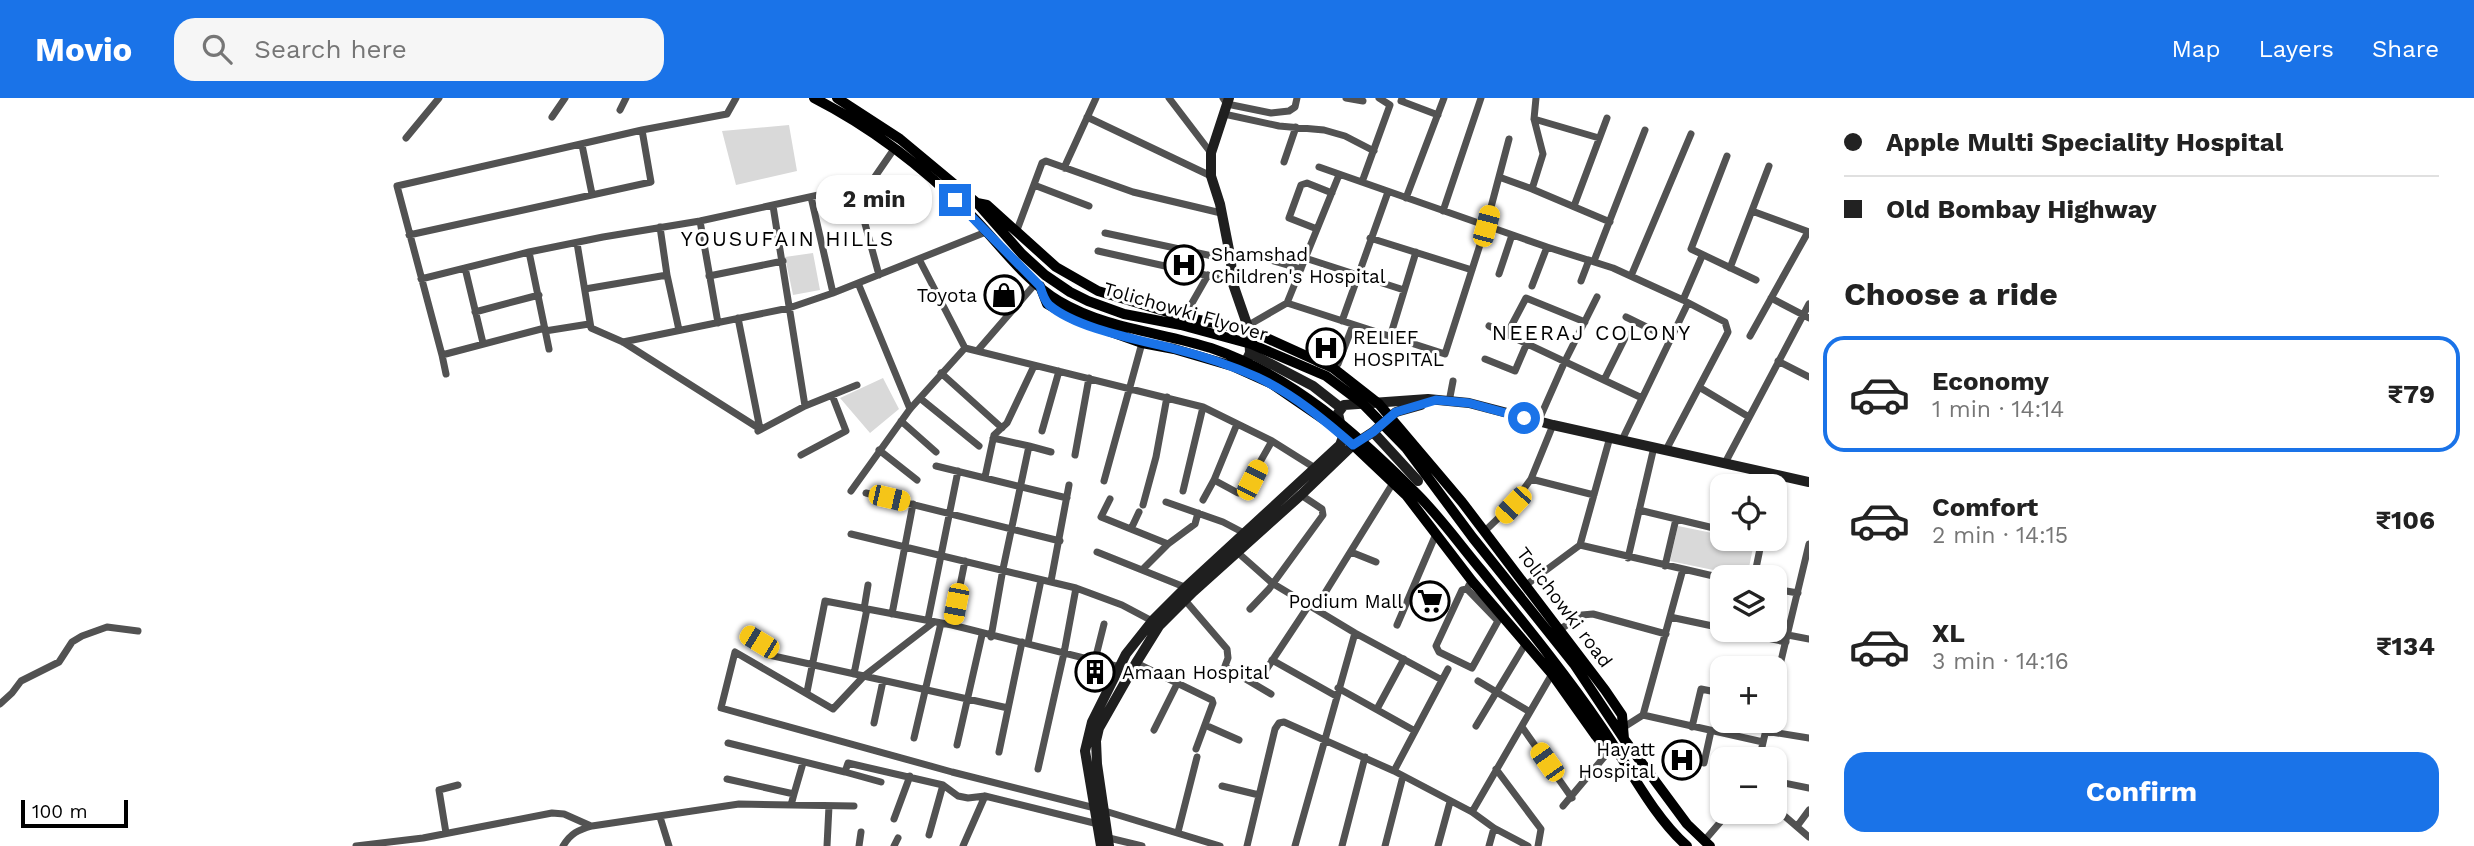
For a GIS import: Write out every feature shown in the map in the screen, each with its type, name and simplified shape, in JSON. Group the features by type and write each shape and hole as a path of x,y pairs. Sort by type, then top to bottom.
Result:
{"main road":[{"path":"814,98 894,149 990,228 1038,284 1047,304 1059,312 1142,343 1174,349 1242,370 1272,384 1332,425 1406,495 1436,534 1469,585 1526,643 1552,674 1596,736 1622,757"},
{"path":"837,98 900,139 977,203"},
{"name":"Tolichowki Flyover","path":"977,203 990,228 1045,275 1070,292 1124,314 1181,325 1251,344 1326,376 1345,388 1406,448 1473,538 1574,664 1621,729"},
{"name":"Tolichowki road","path":"977,203 988,205 1056,267 1098,291 1184,317 1248,328 1333,368 1379,404 1526,585 1615,704 1622,715 1621,729"},
{"name":"Tolichowki Flyover","path":"1038,284 1055,298 1094,317 1209,348 1263,370 1309,398 1353,435 1430,509 1542,645 1604,730 1671,831 1687,846"},
{"path":"1406,495 1431,465"},
{"path":"1621,729 1687,824 1707,844"}],"street":[{"path":"406,138 439,98"},
{"path":"552,117 565,98"},
{"path":"620,110 626,98"},
{"path":"446,374 397,186 642,130 727,114 736,98"},
{"path":"1064,168 1096,98"},
{"path":"1169,98 1211,153"},
{"path":"1226,103 1278,113 1295,107 1297,98"},
{"path":"1346,98 1363,101"},
{"path":"1362,182 1390,105 1380,98"},
{"path":"1402,98 1401,101 1438,115"},
{"path":"1406,198 1444,98"},
{"path":"1443,211 1482,98"},
{"path":"1532,189 1543,154 1534,119 1536,98"},
{"path":"1226,103 1211,153 1211,176 1231,260 1232,281 1248,328 1250,353 1242,370"},
{"path":"1226,103 1279,126 1324,130 1345,136 1374,151"},
{"path":"1087,117 1211,176"},
{"path":"1574,206 1607,118"},
{"path":"1534,119 1599,138"},
{"path":"1284,162 1296,127"},
{"path":"409,234 651,182 642,130"},
{"path":"1581,281 1610,222 1645,130"},
{"path":"1631,276 1690,134"},
{"path":"1287,303 1445,354 1486,226 1510,139"},
{"path":"582,145 592,194"},
{"path":"421,279 529,252 700,221 855,187 872,181 894,149"},
{"path":"1727,156 1691,246 1693,251 1702,256 1756,280"},
{"path":"1017,230 1045,162 1133,192 1221,213"},
{"path":"1730,268 1769,166"},
{"path":"1319,167 1592,261 1686,301 1725,322 1728,332 1666,450"},
{"path":"1248,328 1287,303 1339,175"},
{"path":"1499,177 1610,222"},
{"path":"1317,229 1289,218 1301,184 1307,183 1332,193"},
{"path":"1034,185 1089,206"},
{"path":"855,187 879,275"},
{"path":"1342,321 1388,192"},
{"path":"811,197 833,293"},
{"path":"773,206 805,406"},
{"path":"1750,336 1808,232 1752,211"},
{"path":"700,221 718,323"},
{"path":"660,227 679,330"},
{"path":"622,342 789,308 879,275 990,228"},
{"path":"1105,233 1231,260"},
{"path":"1499,274 1512,235"},
{"path":"1370,238 1472,271"},
{"path":"577,243 589,324 593,330 622,342 758,430"},
{"path":"1532,286 1546,247"},
{"path":"1098,251 1232,281"},
{"path":"529,252 549,349"},
{"path":"1390,337 1416,253"},
{"path":"1622,440 1671,340 1702,256"},
{"path":"1264,258 1301,269"},
{"path":"1305,258 1404,290"},
{"path":"919,259 965,348"},
{"path":"709,276 783,261"},
{"path":"464,268 482,343"},
{"path":"585,289 667,275"},
{"path":"1184,317 1208,275"},
{"path":"858,283 910,409"},
{"path":"978,350 1038,284"},
{"path":"475,312 539,295"},
{"path":"1538,422 1564,360 1597,297"},
{"path":"1507,334 1526,298 1585,322"},
{"path":"1771,298 1806,316"},
{"path":"1725,463 1778,361 1806,316 1809,304"},
{"path":"1626,317 1671,340"},
{"path":"738,318 758,430"},
{"path":"442,355 545,329 589,324"},
{"path":"1333,368 1353,325"},
{"path":"1489,326 1642,398"},
{"path":"1604,380 1627,334"},
{"path":"1104,481 1142,343"},
{"path":"1485,359 1515,371 1527,344"},
{"path":"965,348 1203,407 1272,441 1315,468"},
{"path":"850,492 910,409 965,348"},
{"path":"1250,353 1306,382 1341,408"},
{"path":"1778,361 1809,377"},
{"path":"985,477 995,432 1007,423 1034,366"},
{"path":"1042,431 1059,371"},
{"path":"942,373 1002,428"},
{"path":"1075,455 1089,378"},
{"path":"1449,402 1453,381"},
{"path":"758,430 805,406 857,385"},
{"path":"1699,387 1749,417"},
{"path":"801,455 846,431 832,395"},
{"path":"1131,529 1141,509 1156,457 1167,397"},
{"path":"922,398 979,446"},
{"path":"1234,548 1244,533 1340,445 1343,437 1338,419 1341,408 1349,404 1428,399 1469,403 1538,422 1771,474"},
{"path":"1107,843 1085,751 1092,722 1126,654 1189,589 1234,548 1301,495 1353,445 1402,409 1436,400"},
{"path":"1183,491 1203,407"},
{"path":"901,421 936,453"},
{"path":"1203,500 1237,424"},
{"path":"1489,528 1513,505 1531,479 1553,425"},
{"path":"1373,432 1418,481"},
{"path":"1526,585 1580,545 1610,437"},
{"path":"993,438 1051,452"},
{"path":"1214,480 1238,493 1243,492 1272,441"},
{"path":"991,637 1029,446"},
{"path":"1628,558 1654,447"},
{"path":"879,450 917,480"},
{"path":"936,466 1067,498"},
{"path":"914,738 926,690 940,556 958,471"},
{"path":"1787,477 1809,482"},
{"path":"1531,479 1594,495"},
{"path":"1262,676 1352,552 1393,483"},
{"path":"1051,581 1069,485"},
{"path":"866,493 1060,541"},
{"path":"1250,609 1323,515 1322,509 1301,495"},
{"path":"1110,499 1101,517 1168,544"},
{"path":"1166,502 1223,522 1244,533"},
{"path":"892,614 913,504"},
{"path":"1639,510 1710,527"},
{"path":"1143,569 1168,544 1195,524 1198,513"},
{"path":"1665,566 1676,519"},
{"path":"851,534 1076,588 1122,605 1156,623"},
{"path":"1396,625 1436,534"},
{"path":"1809,544 1787,639 1809,639"},
{"path":"1580,545 1710,575"},
{"path":"1234,548 1272,583 1355,633 1442,680"},
{"path":"1097,552 1189,589"},
{"path":"1352,552 1376,562"},
{"path":"952,625 965,561"},
{"path":"1621,729 1643,715 1684,569"},
{"path":"999,752 1041,580"},
{"path":"854,674 868,585"},
{"path":"1469,585 1462,590 1436,646 1439,652 1472,668 1500,618"},
{"path":"1038,769 1076,588"},
{"path":"1107,843 1098,824 1100,809 1096,741 1099,729 1156,623 1184,600 1189,589"},
{"path":"1787,591 1798,593"},
{"path":"1184,600 1227,649 1225,666 1271,694"},
{"path":"807,692 825,601 952,625 982,635 1120,667"},
{"path":"1559,630 1582,615 1593,614 1666,634"},
{"path":"1670,617 1710,625"},
{"path":"934,622 864,677 833,709 735,652 721,708 855,746 1100,809 1220,846"},
{"path":"1095,660 1104,624"},
{"path":"0,704 21,681 59,662 72,642 82,636 107,627 138,631"},
{"path":"745,633 773,650 769,655 1008,708"},
{"path":"1295,846 1355,633"},
{"path":"957,745 982,635"},
{"path":"1476,726 1526,643"},
{"path":"1377,709 1404,659"},
{"path":"1272,660 1377,709 1415,731"},
{"path":"1136,663 1212,699 1213,704 1197,753 1178,832"},
{"path":"1394,771 1448,669"},
{"path":"1472,812 1552,674"},
{"path":"874,723 883,681"},
{"path":"1478,681 1530,712"},
{"path":"1154,730 1178,682"},
{"path":"1692,727 1701,689 1710,691"},
{"path":"1643,715 1710,731"},
{"path":"1247,846 1275,729 1279,723 1284,722 1404,776 1528,846"},
{"path":"1205,725 1239,740"},
{"path":"1522,727 1572,797"},
{"path":"1704,763 1712,733"},
{"path":"1720,733 1763,743"},
{"path":"1762,747 1765,733"},
{"path":"1778,733 1809,738"},
{"path":"728,743 881,782"},
{"path":"845,772 855,746"},
{"path":"1563,806 1610,750"},
{"path":"886,771 890,755"},
{"path":"1342,846 1365,757"},
{"path":"791,805 803,762"},
{"path":"848,763 943,785 958,796 985,796 1098,824"},
{"path":"1496,769 1541,829 1538,846"},
{"path":"894,819 910,776"},
{"path":"1385,846 1404,776"},
{"path":"727,779 794,794"},
{"path":"1787,784 1809,788"},
{"path":"446,832 439,790 458,785"},
{"path":"929,835 943,785"},
{"path":"1222,786 1259,795"},
{"path":"963,846 985,796"},
{"path":"1438,846 1450,802"},
{"path":"563,846 577,830 592,826 739,804 854,806"},
{"path":"827,846 829,806"},
{"path":"1798,825 1809,810"},
{"path":"356,846 424,842 446,832 552,813 564,814 592,826"},
{"path":"660,817 669,846"},
{"path":"1787,817 1809,837"},
{"path":"1707,844 1721,824"},
{"path":"1489,846 1494,828"},
{"path":"859,846 860,832"},
{"path":"1107,843 1142,846"}],"shaded area":[{"path":"789,125 797,171 736,185 722,131"},
{"path":"813,253 820,290 793,295 785,257"},
{"path":"883,378 899,409 870,433 840,398"},
{"path":"1678,526 1710,533 1710,551 1752,551 1749,565 1710,565 1710,569 1670,561"}],"place":[{"name":"Shamshad Children's Hospital","path":"1184,265"},
{"name":"Toyota","path":"1004,295"},
{"name":"RELIEF HOSPITAL","path":"1326,348"},
{"name":"Podium Mall","path":"1430,601"},
{"name":"Amaan Hospital","path":"1095,672"},
{"name":"Hayatt Hospital","path":"1682,760"}],"district":[{"name":"YOUSUFAIN HILLS","path":"788,239"},
{"name":"NEERAJ COLONY","path":"1592,333"}],"route":[{"path":"955,200 1040,286 1047,304 1059,312 1142,343 1174,349 1242,370 1272,384 1303,404 1332,425 1353,445 1396,412 1436,400 1469,403 1524,418"}]}
